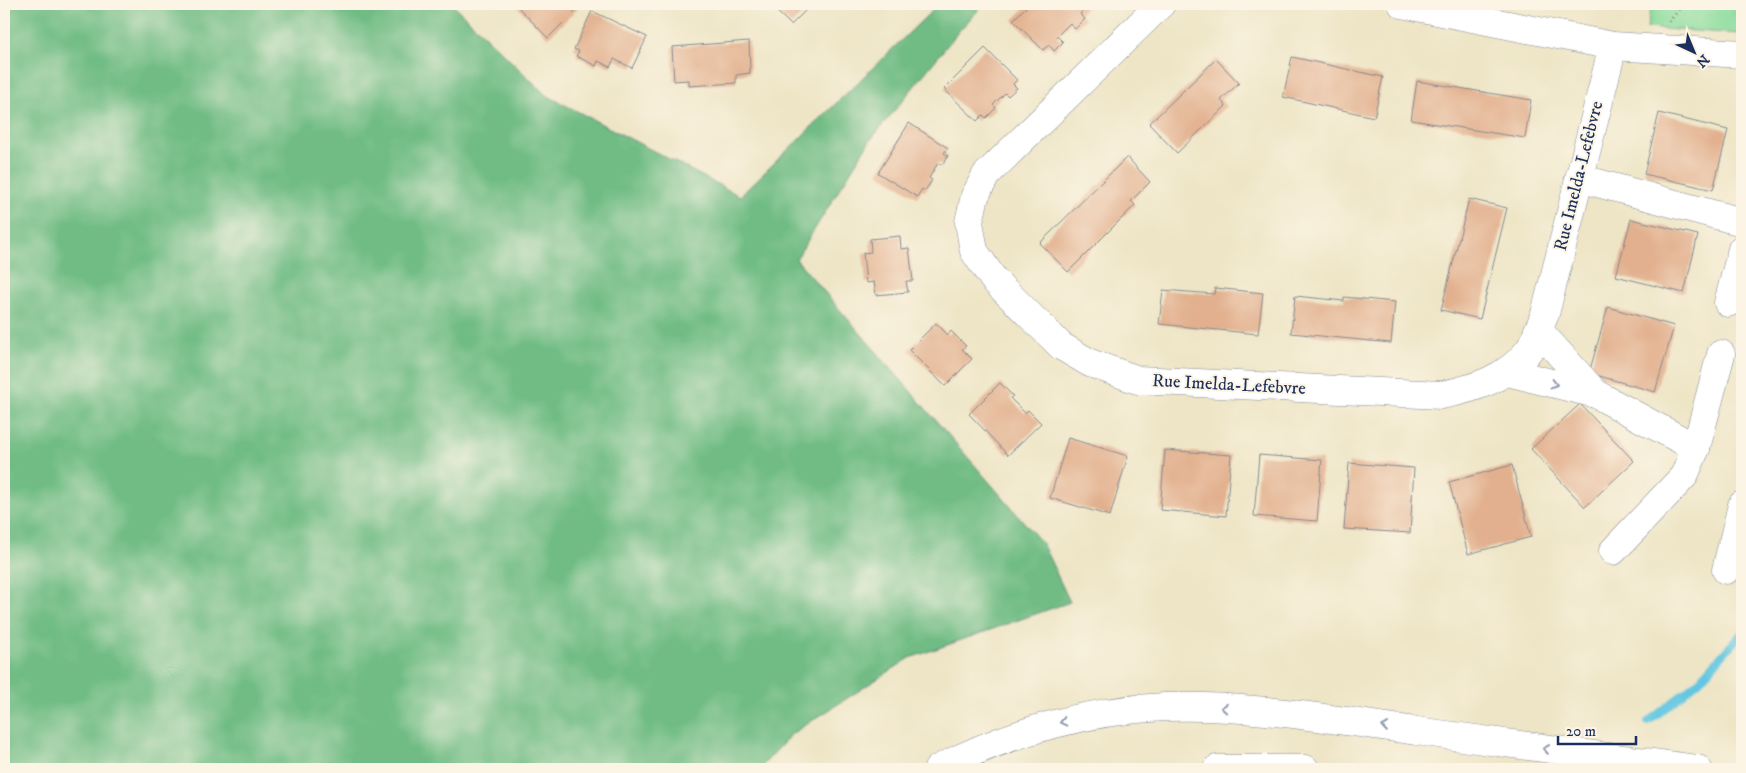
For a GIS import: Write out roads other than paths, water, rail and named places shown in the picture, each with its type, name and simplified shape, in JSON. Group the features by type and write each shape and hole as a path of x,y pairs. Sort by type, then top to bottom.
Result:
{"main road":[{"name":"Rue Imelda-Lefebvre","path":"1161,4 986,175 974,196 969,222 974,251 994,280 1061,346 1090,363 1138,380 1441,395 1472,390 1506,372 1529,350 1545,314 1613,46"},
{"path":"1402,4 1613,46 1742,54"},
{"path":"1579,178 1742,222"},
{"path":"1728,303 1742,249"},
{"path":"1538,330 1596,394"},
{"path":"1613,551 1684,476 1696,448 1722,354"},
{"path":"1506,372 1596,394 1696,448"},
{"path":"1726,570 1742,505"},
{"path":"938,769 985,747 1053,724 1121,711 1188,707 1312,717 1698,769"},
{"path":"1218,769 1305,769"}],"waterway":[{"path":"1648,722 1699,681 1742,633"}]}
